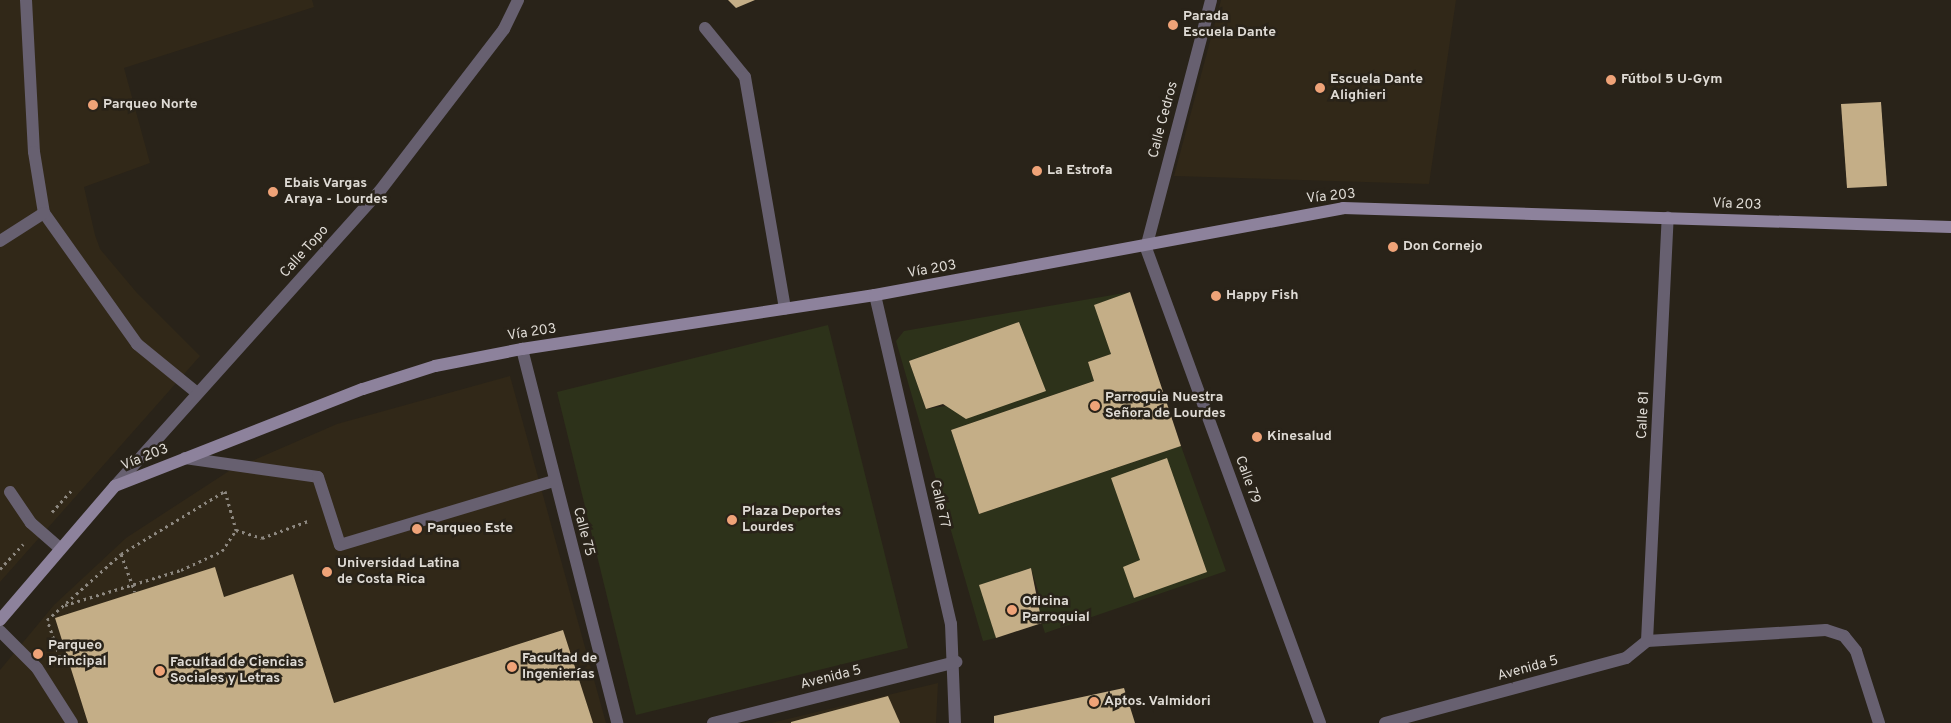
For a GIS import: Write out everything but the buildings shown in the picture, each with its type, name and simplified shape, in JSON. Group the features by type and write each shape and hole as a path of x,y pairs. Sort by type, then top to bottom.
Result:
{"main road":[{"name":"Vía 203","path":"0,620 115,486 363,389 435,366 522,349 875,295 1146,248 1201,233 1343,208 1951,227"}],"street":[{"path":"26,0 34,152 44,213 131,337 168,371 197,393"},
{"name":"Calle Topo","path":"115,486 379,192 504,29 518,0"},
{"name":"Calle Cedros","path":"1146,248 1211,0"},
{"path":"705,28 745,77 785,309"},
{"path":"0,241 44,213"},
{"name":"Calle 81","path":"1647,641 1650,614 1668,218"},
{"name":"Calle 79","path":"1146,248 1320,723"},
{"name":"Calle 77","path":"875,295 951,624 956,662 955,723"},
{"name":"Calle 75","path":"522,349 554,481 618,723"},
{"path":"185,458 318,476 340,545 554,481"},
{"path":"10,492 32,523 60,548"},
{"path":"1647,641 1826,630 1844,636 1856,651 1879,723"},
{"path":"0,631 37,668 72,723"},
{"name":"Avenida 5","path":"1385,723 1626,658 1647,641"},
{"name":"Avenida 5","path":"713,723 956,662"}],"path":[{"path":"63,667 47,620 121,554 225,491 236,530 222,551 181,570 65,605"},
{"path":"236,530 262,538 330,512"},
{"path":"121,554 136,592"}],"shaded area":[{"path":"0,0 312,0 314,7 124,68 150,163 84,187 95,235 100,249 137,293 200,356 0,582"},
{"name":"Escuela Dante Alighieri","path":"1221,0 1456,0 1429,184 1174,176"},
{"name":"Universidad Latina de Costa Rica","path":"510,376 606,723 0,723 0,670 54,605 126,538 229,471 337,424"},
{"path":"938,683 936,723 771,723"}],"green space":[{"path":"1130,292 1095,305 1111,354 1088,362 1094,381 951,430 979,514 1181,446 1226,571 1045,633 1033,596 1039,594 1031,568 980,585 996,638 983,641 896,341 904,331","holes":["1019,322 1045,391 926,409 909,361"]},
{"name":"Plaza Deportes Lourdes","path":"828,325 908,648 636,715 557,392"}],"place":[{"name":"Parada Escuela Dante","path":"1173,25"},
{"name":"Fútbol 5 U-Gym","path":"1611,80"},
{"name":"Escuela Dante Alighieri","path":"1320,88"},
{"name":"Parqueo Norte","path":"93,105"},
{"name":"La Estrofa","path":"1037,171"},
{"name":"Ebais Vargas Araya - Lourdes","path":"273,192"},
{"name":"Don Cornejo","path":"1393,247"},
{"name":"Happy Fish","path":"1216,296"},
{"name":"Parroquia Nuestra Señora de Lourdes","path":"1095,406"},
{"name":"Kinesalud","path":"1257,437"},
{"name":"Plaza Deportes Lourdes","path":"732,520"},
{"name":"Parqueo Este","path":"417,529"},
{"name":"Universidad Latina de Costa Rica","path":"327,572"},
{"name":"Oficina Parroquial","path":"1012,610"},
{"name":"Parqueo Principal","path":"38,654"},
{"name":"Facultad de Ingenierías","path":"512,667"},
{"name":"Facultad de Ciencias Sociales y Letras","path":"160,671"},
{"name":"Aptos. Valmidori","path":"1094,702"}]}
